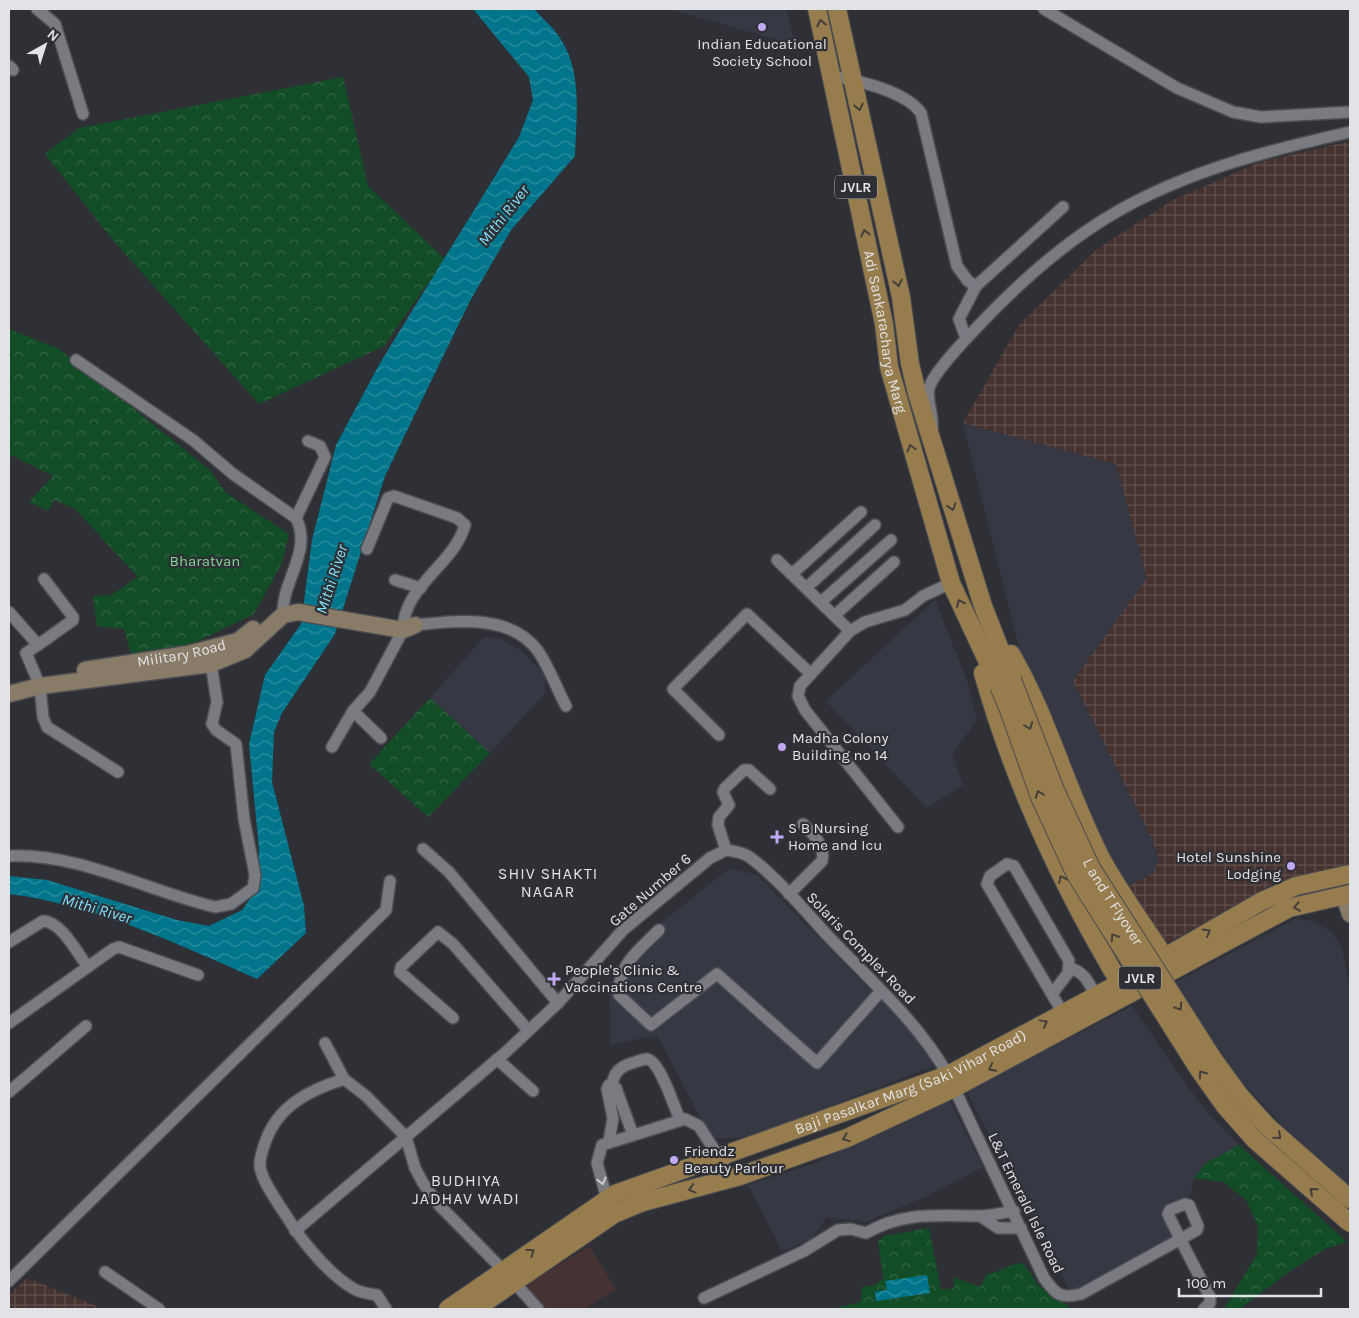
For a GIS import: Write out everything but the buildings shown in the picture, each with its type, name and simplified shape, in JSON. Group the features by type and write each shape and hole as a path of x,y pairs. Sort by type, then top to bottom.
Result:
{"main road":[{"name":"Adi Sankaracharya Marg","path":"818,9 884,324 889,367 900,412 951,583 981,647"},
{"name":"Adi Sankaracharya Marg","path":"837,9 901,297 910,364 917,393 983,606"},
{"name":"L and T Flyover","path":"983,606 1005,683 1009,710 1040,796 1076,875 1198,1068 1225,1106 1255,1140 1350,1223"},
{"path":"983,606 1031,689 1067,783 1102,860 1115,883 1169,963"},
{"name":"L and T Flyover","path":"981,647 1005,683 1091,868 1208,1051 1240,1096 1267,1126 1350,1199"},
{"path":"981,647 983,674 1028,803 1063,882 1124,989"},
{"path":"1344,875 1347,894"},
{"name":"Baji Pasalkar Marg (Saki Vihar Road)","path":"448,1309 509,1277 614,1214 643,1202 732,1178 847,1138 1124,989 1169,963 1262,901 1296,886 1344,875"},
{"path":"1077,905 1115,883"},
{"name":"Baji Pasalkar Marg (Saki Vihar Road)","path":"1169,963 1289,908 1347,894"},
{"name":"Baji Pasalkar Marg (Saki Vihar Road)","path":"475,1309 509,1277 607,1199 717,1157 951,1082 1063,1013 1096,996 1124,989"}],"street":[{"path":"37,9 55,24 83,114"},
{"path":"1044,9 1177,88 1233,112 1261,117 1350,112"},
{"path":"833,76 853,80 906,98 916,104 922,113 958,266 968,281 976,286"},
{"path":"931,438 934,419 928,390 933,379 966,338 1001,302 1065,246 1118,211 1172,185 1219,166 1350,132"},
{"path":"966,338 959,319 976,286 1063,207"},
{"path":"76,360 193,440 239,479 296,518 301,528 301,549 290,609 245,650 211,664 91,674"},
{"path":"296,518 325,457 320,446 308,441"},
{"path":"332,747 353,711 370,692 407,625 412,598 450,553 465,525 462,522 394,496 388,498 367,549"},
{"path":"792,574 862,512"},
{"path":"806,588 875,525"},
{"path":"821,602 891,540"},
{"path":"778,560 850,631"},
{"path":"835,615 894,562"},
{"path":"44,579 73,617 73,620 26,653 38,682 42,717 48,727 118,772"},
{"path":"394,580 421,588"},
{"path":"898,827 804,710 798,696 800,686 850,631 865,622 905,610 923,596 951,583"},
{"path":"290,609 407,625 450,621 478,622 506,627 524,637 538,652 566,706"},
{"name":"Military Road","path":"9,684 38,682 91,674 188,654 238,641 290,609"},
{"path":"9,612 38,646"},
{"path":"719,736 673,689 748,614 811,674"},
{"path":"9,856 63,862 90,868 215,907 231,904 253,888 255,875 244,819 236,744 216,730 212,724 217,702 211,664"},
{"path":"9,694 38,682"},
{"path":"353,711 381,738"},
{"path":"726,850 718,825 719,818 729,805 723,792 725,788 744,770 749,770 770,789"},
{"path":"789,894 822,861 823,856 818,839 803,824"},
{"path":"424,849 449,872 558,1003"},
{"name":"Solaris Complex Road","path":"726,850 738,851 748,856 789,894 932,1048 951,1082"},
{"name":"Gate Number 6","path":"296,1231 497,1059 558,1003 623,930 710,858 726,850"},
{"path":"1052,994 1064,980 1069,968 1066,956 1014,866 1007,864 990,876 987,884 1063,1013"},
{"path":"9,1281 386,910 390,881"},
{"path":"1347,894 1350,914"},
{"path":"9,942 43,921 48,921 54,923 88,967"},
{"path":"659,930 624,966 619,982 619,995 651,1025 717,974 817,1063 881,991"},
{"path":"453,1018 400,972 401,967 438,932 453,944 528,1030"},
{"path":"9,1023 119,947 198,975"},
{"path":"1069,968 1077,969 1084,975 1096,996"},
{"path":"9,1092 86,1026"},
{"path":"325,1043 344,1079 366,1096 406,1137 415,1168 434,1198 458,1226 538,1309"},
{"path":"497,1059 533,1091"},
{"path":"609,1141 613,1118 606,1089 612,1085 617,1071 625,1065 647,1059 650,1061 659,1071 680,1120"},
{"path":"344,1079 316,1088 295,1101 278,1118 269,1132 261,1152 260,1167 263,1178 296,1231 319,1260 355,1290 377,1295 386,1309"},
{"name":"L&T Emerald Isle Road","path":"951,1082 1014,1211 1044,1278 1059,1296 1081,1294 1176,1242 1210,1297 1210,1303 1204,1309"},
{"path":"612,1085 616,1088 633,1135"},
{"path":"607,1199 597,1163 602,1145 609,1141 685,1119 695,1122 732,1178"},
{"path":"704,1298 804,1251 838,1230 851,1229 866,1233 881,1224 929,1214 980,1216 1014,1211"},
{"path":"980,1216 998,1228 1021,1228"},
{"path":"105,1272 159,1309"}],"shaded area":[{"name":"Indian Educational Society School","path":"670,9 786,9 795,45"},
{"path":"1350,141 1350,864 1278,881 1164,945 1128,887 1153,873 1159,858 1152,839 1073,681 1147,578 1116,464 963,423 1019,325 1097,249 1173,200 1260,162"},
{"path":"963,423 1116,464 1147,578 1073,681 1152,839 1159,858 1153,873 1128,887 1091,818 1021,655"},
{"path":"935,600 967,681 977,720 952,754 963,785 927,808 826,701"},
{"path":"484,637 501,639 520,650 545,675 545,693 490,753 430,698"},
{"path":"730,868 757,875 910,1030 934,1066 747,1138 711,1138 657,1035 610,1045 610,984 631,947"},
{"path":"1295,919 1313,921 1331,932 1342,948 1350,989 1350,1189 1281,1124 1243,1083 1193,1012 1176,982"},
{"path":"1132,1006 1182,1079 1209,1114 1239,1145 1206,1163 1194,1178 1190,1196 1170,1207 1180,1233 1077,1292 1069,1289 966,1090"},
{"path":"948,1098 983,1167 927,1196 866,1222 827,1217 811,1240 782,1251 748,1185 818,1162"},
{"path":"589,1246 616,1289 584,1309 540,1309 527,1285"},
{"path":"27,1278 104,1309 9,1309 9,1294"}],"green space":[{"path":"343,77 368,186 445,259 384,346 259,404 112,239 45,154 79,128"},
{"name":"Bharatvan","path":"9,329 59,349 210,470 225,492 289,534 282,563 254,614 182,649 133,660 124,629 97,626 93,596 111,595 138,577 75,509 54,500 48,511 29,502 53,476 9,454"},
{"path":"430,698 490,753 428,817 369,764"},
{"path":"1239,1145 1347,1242 1325,1249 1290,1271 1240,1309 1224,1309 1257,1254 1258,1226 1246,1200 1223,1182 1194,1178 1206,1163"},
{"path":"929,1228 941,1290 954,1288 954,1277 980,1287 987,1274 1014,1264 1023,1263 1039,1286 1072,1309 831,1309 861,1302 862,1287 875,1285 883,1278 878,1241 885,1236"}],"water":[{"name":"Mithi River","path":"473,9 534,9 560,38 572,65 575,80 577,110 575,156 511,230 470,301 385,476 335,634 282,713 274,732 272,782 304,906 306,933 257,979 104,916 41,899 9,894 9,876 47,880 177,920 209,926 242,910 258,887 259,849 249,744 265,675 301,624 312,540 336,445 380,363 519,137 533,100 529,77"},
{"path":"927,1275 930,1293 876,1301 875,1292 887,1290 885,1281"}],"place":[{"name":"Indian Educational Society School","path":"762,27"},
{"name":"Madha Colony Building no 14","path":"782,747"},
{"name":"S B Nursing Home and Icu","path":"777,837"},
{"name":"Hotel Sunshine Lodging","path":"1291,866"},
{"name":"People's Clinic & Vaccinations Centre","path":"554,979"},
{"name":"Friendz Beauty Parlour","path":"674,1160"}],"district":[{"name":"SHIV SHAKTI NAGAR","path":"548,882"},
{"name":"BUDHIYA JADHAV WADI","path":"466,1189"}]}
